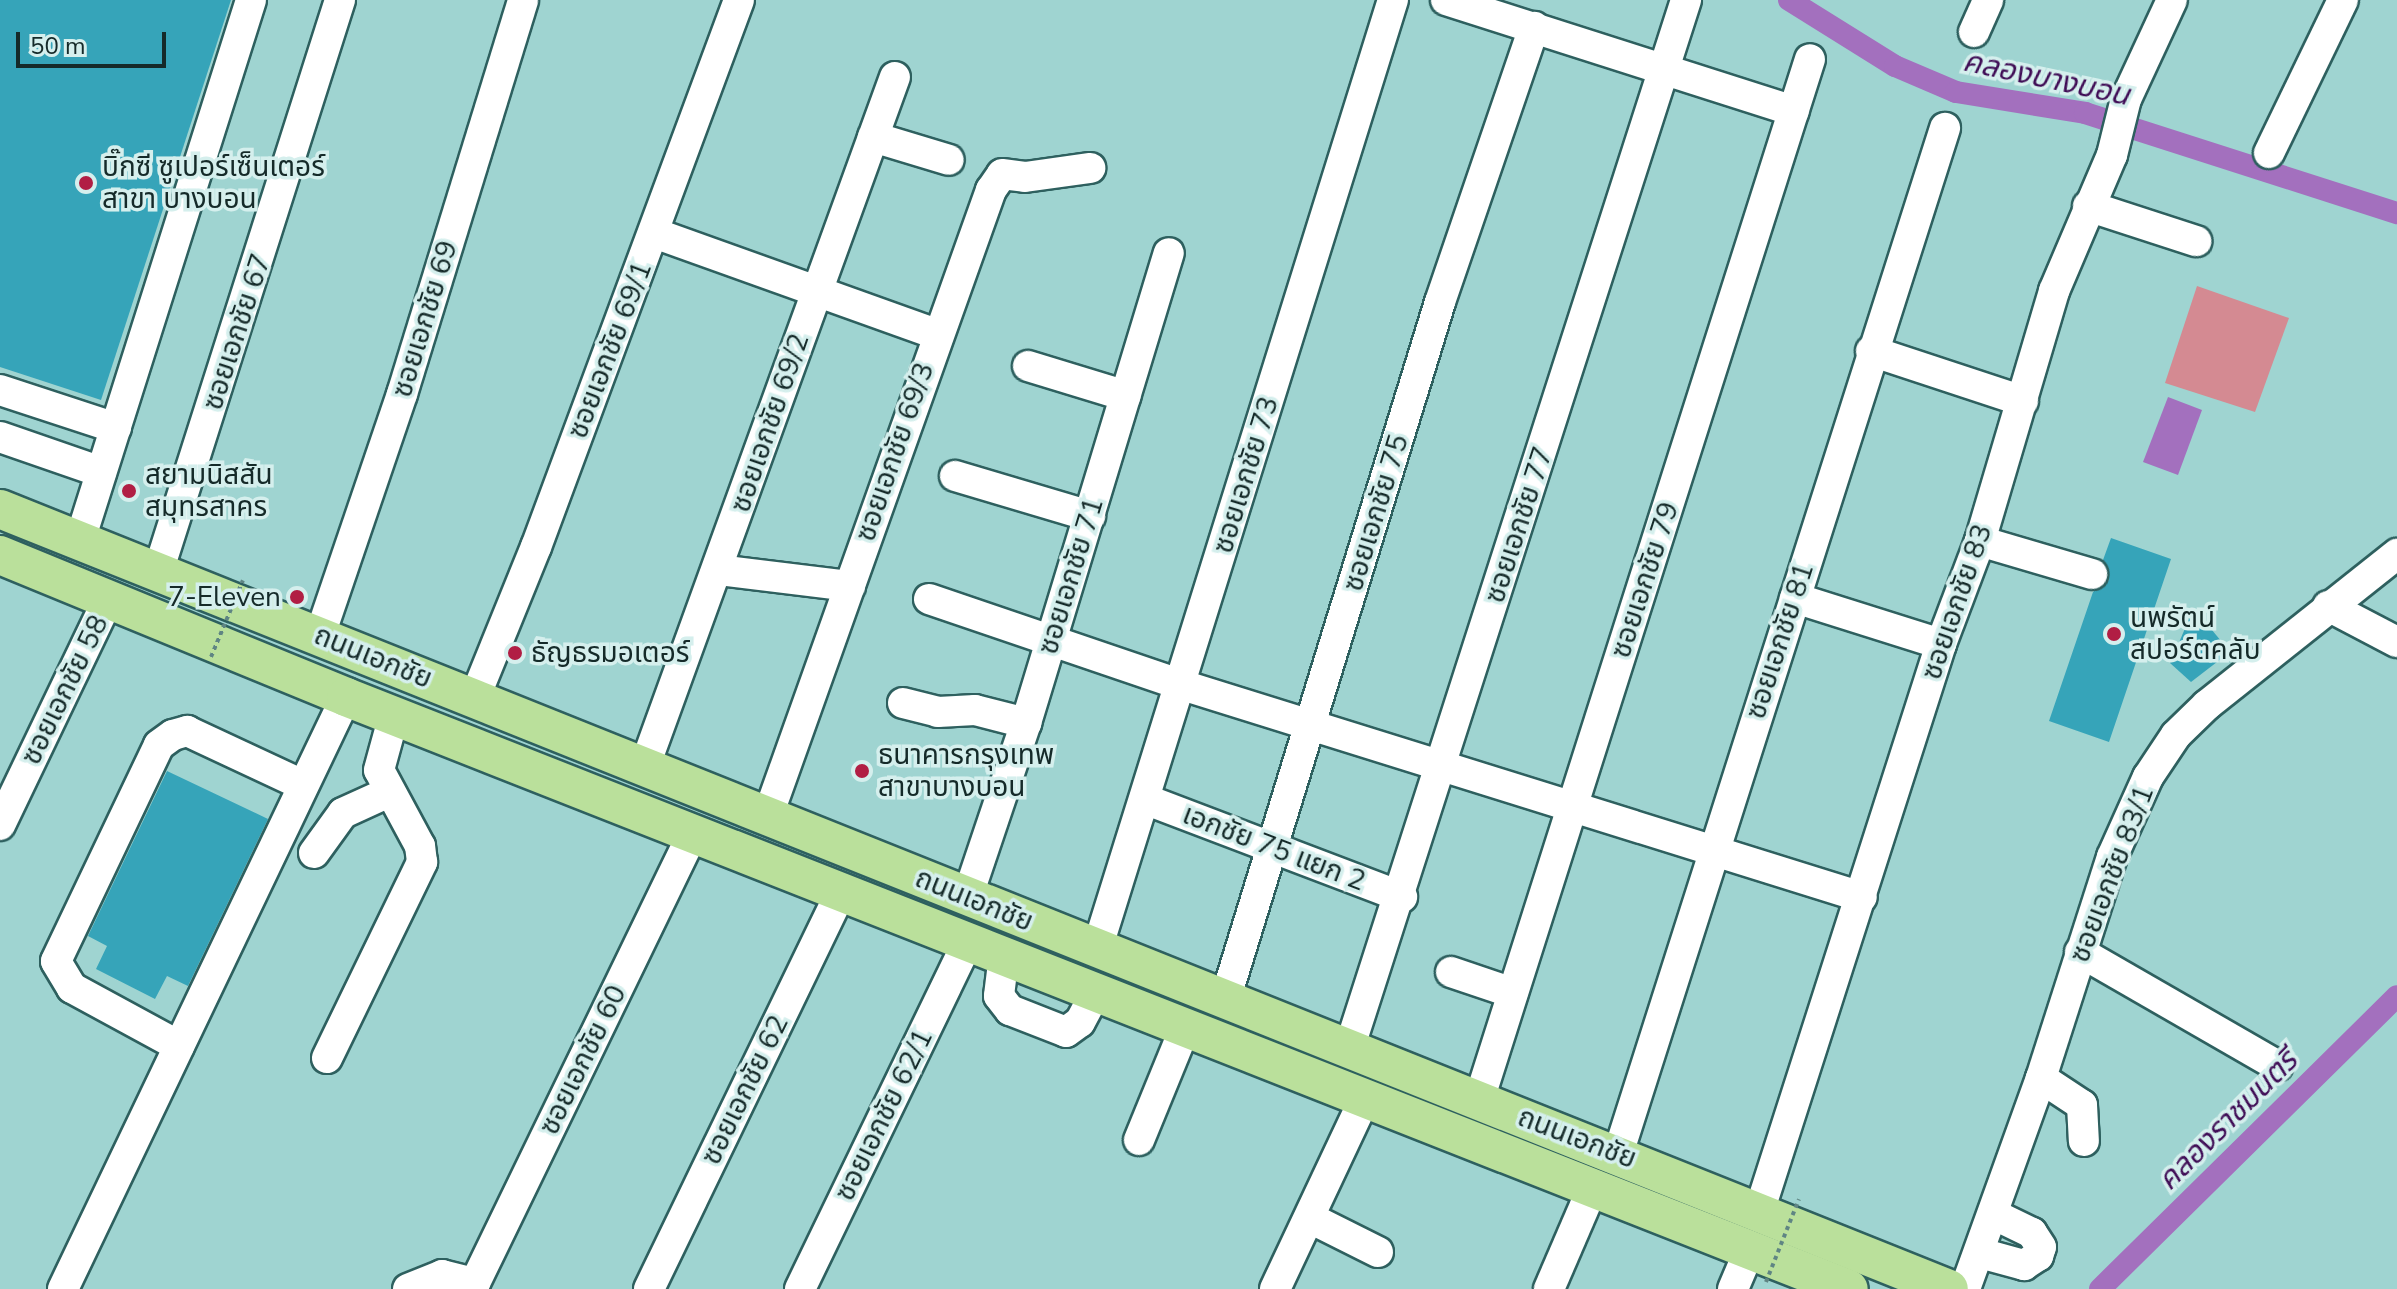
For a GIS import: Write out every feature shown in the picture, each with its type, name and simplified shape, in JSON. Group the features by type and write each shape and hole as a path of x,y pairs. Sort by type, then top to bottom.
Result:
{"main road":[{"name":"ถนนเอกชัย","path":"0,509 1949,1289"},
{"name":"ถนนเอกชัย","path":"0,555 346,697 694,831 1593,1187 1758,1266 1849,1289"},
{"path":"1283,1066 1297,1028"}],"street":[{"path":"80,540 251,0"},
{"name":"ซอยเอกชัย 67","path":"158,572 233,350 340,0"},
{"name":"ซอยเอกชัย 69","path":"320,635 402,394 523,0"},
{"name":"ซอยเอกชัย 69/1","path":"475,697 654,233 739,0"},
{"name":"ซอยเอกชัย 73","path":"1097,949 1147,800 1393,0"},
{"path":"1446,0 1794,111"},
{"name":"ซอยเอกชัย 77","path":"1349,1049 1402,897 1686,0"},
{"path":"1974,32 1988,0"},
{"name":"ซอยเอกชัย 83","path":"1759,1212 1941,644 1980,541 2054,291 2112,155 2126,99 2172,0"},
{"path":"2269,153 2343,0"},
{"name":"ซอยเอกชัย 75","path":"1225,1000 1440,302 1534,27"},
{"name":"ซอยเอกชัย 79","path":"1479,1100 1810,59"},
{"name":"ซอยเอกชัย 69/2","path":"644,768 895,77"},
{"name":"ซอยเอกชัย 81","path":"1618,1154 1871,351 1945,128"},
{"path":"873,137 949,160"},
{"name":"ซอยเอกชัย 69/3","path":"767,818 936,334 999,175 1043,176 1090,168"},
{"path":"2088,206 2196,241"},
{"path":"654,233 936,334"},
{"name":"ซอยเอกชัย 71","path":"967,898 1026,723 1169,253"},
{"path":"1871,351 2023,401"},
{"path":"1028,366 1126,396"},
{"path":"0,390 116,428"},
{"path":"0,437 101,472"},
{"path":"955,476 1090,516"},
{"path":"1980,541 2092,574"},
{"name":"ซอยเอกชัย 83/1","path":"1965,1289 2041,1078 2118,843 2148,777 2176,735 2328,606 2397,554"},
{"path":"718,570 850,586"},
{"name":"ซอยเอกชัย 58","path":"0,825 109,598"},
{"path":"1795,598 1941,644"},
{"path":"929,599 1182,685 1862,897"},
{"path":"2328,606 2397,642"},
{"path":"63,1289 346,697"},
{"path":"903,703 938,712 975,710 1026,723"},
{"path":"327,1058 422,862 420,846 379,770 380,753 394,715"},
{"path":"179,1046 72,988 56,961 62,947 159,745 173,735 187,731 303,785"},
{"path":"314,853 343,813 389,792"},
{"name":"เอกชัย 75 แยก 2","path":"1147,800 1402,897"},
{"name":"ซอยเอกชัย 60","path":"473,1286 694,831"},
{"name":"ซอยเอกชัย 62","path":"649,1289 842,890"},
{"name":"ซอยเอกชัย 62/1","path":"800,1289 968,941"},
{"path":"2080,952 2278,1066"},
{"path":"1451,972 1513,993"},
{"path":"1139,1140 1185,1028"},
{"path":"2041,1078 2082,1105 2084,1141"},
{"path":"1275,1289 1365,1098"},
{"path":"1549,1289 1593,1187"},
{"path":"1980,1253 2024,1265 2038,1256 2039,1239 1993,1214"},
{"path":"1310,1218 1378,1252"},
{"path":"1733,1289 1758,1266"},
{"path":"408,1289 442,1275 473,1286"}],"path":[{"path":"211,657 243,580"},
{"path":"1758,1266 1799,1199"}],"shaded area":[{"path":"2197,286 2289,318 2255,412 2165,383"},
{"path":"2168,397 2202,410 2178,475 2143,462"}],"building":[{"name":"บิ๊กซี ซูเปอร์เซ็นเตอร์ สาขา บางบอน","path":"0,0 231,0 101,400 0,367"},
{"path":"2111,538 2171,559 2109,742 2049,721 2093,592 2109,580 2103,560"},
{"path":"2194,608 2230,652 2191,682 2170,663"},
{"path":"167,771 268,819 188,986 167,976 155,999 96,969 107,946 88,936"}],"waterway":[{"name":"คลองบางบอน","path":"1789,0 1895,66 1956,92 2085,113 2397,213"},
{"name":"คลองราชมนตรี","path":"2100,1289 2397,996"}],"place":[{"name":"บิ๊กซี ซูเปอร์เซ็นเตอร์ สาขา บางบอน","path":"86,183"},
{"name":"สยามนิสสัน สมุทรสาคร","path":"129,491"},
{"name":"7-Eleven","path":"297,597"},
{"name":"นพรัตน์ สปอร์ตคลับ","path":"2114,634"},
{"name":"ธัญธรมอเตอร์","path":"515,653"},
{"name":"ธนาคารกรุงเทพ สาขาบางบอน","path":"862,771"}]}
